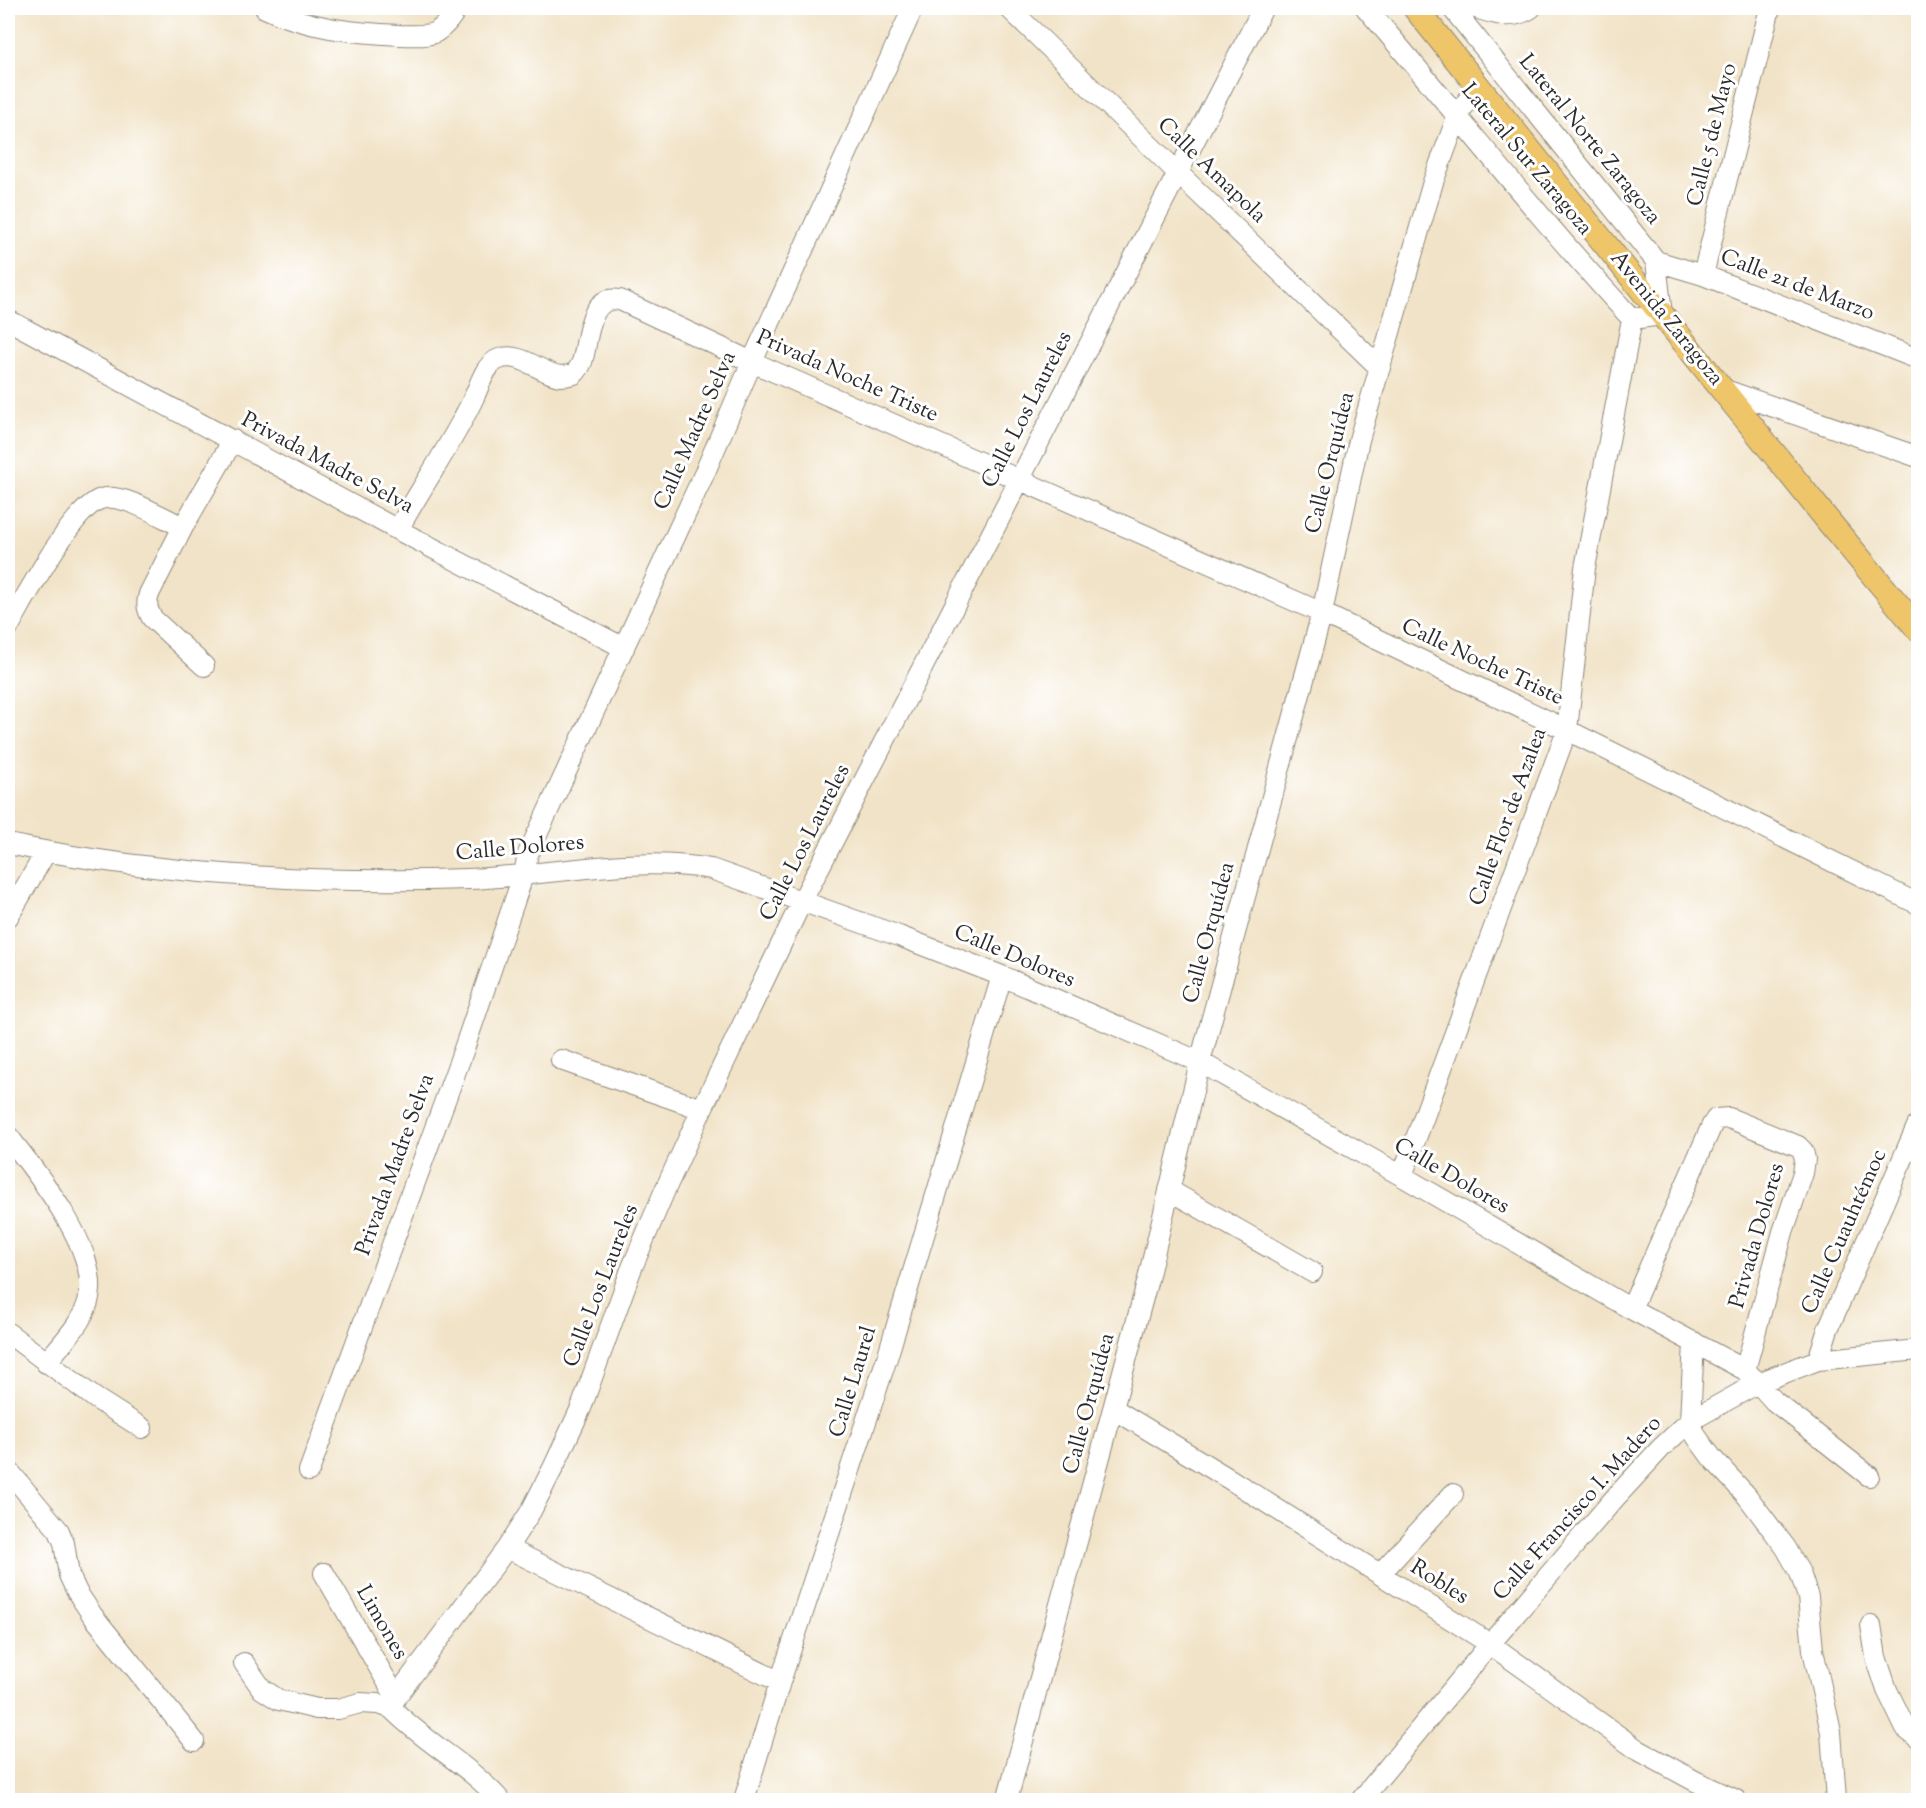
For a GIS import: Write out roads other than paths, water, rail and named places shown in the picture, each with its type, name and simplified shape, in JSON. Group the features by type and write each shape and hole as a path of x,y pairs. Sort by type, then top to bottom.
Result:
{"main road":[{"name":"Avenida Zaragoza","path":"1415,8 1725,390 1829,522 1918,629"}],"street":[{"path":"265,8 326,28 369,34 419,35 435,33 449,21 457,8"},
{"name":"Calle Madre Selva","path":"524,873 528,854 545,814 705,472 752,362 913,8"},
{"name":"Calle Amapola","path":"1009,8 1380,368"},
{"name":"Calle Los Laureles","path":"394,1702 507,1548 531,1511 580,1408 631,1270 702,1109 802,901 1263,8"},
{"name":"Lateral Sur Zaragoza","path":"1366,8 1579,262 1632,319"},
{"name":"Lateral Norte Zaragoza","path":"1452,8 1471,14 1656,261 1662,315"},
{"path":"1453,55 1471,14 1520,15 1531,8"},
{"name":"Calle 5 de Mayo","path":"1703,275 1770,8"},
{"name":"Calle Orquídea","path":"1007,1800 1147,1283 1200,1062 1322,613 1359,440 1433,182 1458,115 1478,86"},
{"name":"Calle 21 de Marzo","path":"1656,261 1703,275 1918,359"},
{"name":"Privada Noche Triste","path":"398,530 468,411 489,365 498,359 510,357 561,376 574,374 582,364 588,332 597,309 604,301 611,298 620,300 752,362 1019,479"},
{"path":"1632,319 1662,315"},
{"name":"Calle Flor de Azalea","path":"1402,1176 1567,730 1585,568 1632,319"},
{"name":"Privada Madre Selva","path":"8,320 398,530 624,648"},
{"path":"1725,390 1918,456"},
{"path":"204,666 152,618 147,611 146,603 148,594 183,527 233,440"},
{"name":"Calle Noche Triste","path":"1019,479 1322,613 1567,730 1918,904"},
{"path":"8,628 66,531 88,506 102,498 119,499 183,527"},
{"name":"Calle Dolores","path":"8,844 46,852 160,868 282,879 491,878 524,873 650,863 682,864 711,869 1002,975 1200,1062 1402,1176 1631,1310 1694,1342 1751,1376 1774,1401 1869,1476"},
{"path":"8,917 46,852"},
{"name":"Privada Madre Selva","path":"309,1471 465,1046 524,873"},
{"name":"Calle Laurel","path":"744,1800 780,1682 887,1358 1002,975"},
{"path":"561,1060 702,1109"},
{"name":"Privada Dolores","path":"1631,1310 1716,1119 1729,1118 1798,1146 1803,1151 1804,1166 1798,1191 1780,1242 1751,1376"},
{"name":"Calle Cuauhtémoc","path":"1818,1360 1828,1329 1918,1124"},
{"path":"8,1136 74,1227 90,1282 89,1299 84,1313 46,1363"},
{"path":"1169,1190 1312,1272"},
{"path":"8,1333 95,1398 142,1428"},
{"path":"1694,1342 1690,1421 1696,1436 1712,1458 1747,1496 1786,1548 1800,1574 1808,1597 1813,1650 1831,1732 1836,1800"},
{"path":"1751,1376 1818,1360 1918,1350"},
{"name":"Calle Francisco I. Madero","path":"1361,1800 1614,1499 1661,1448 1690,1421 1751,1376"},
{"name":"Robles","path":"1113,1409 1490,1644 1638,1750 1736,1800"},
{"path":"8,1470 59,1531 64,1543 69,1575 93,1616 194,1741"},
{"path":"1380,1574 1453,1494"},
{"path":"507,1548 780,1682"},
{"name":"Limones","path":"324,1573 408,1725 500,1800"},
{"path":"1871,1625 1876,1657 1887,1690 1906,1729 1918,1738"},
{"path":"244,1663 262,1689 279,1700 317,1709 338,1709 360,1703 394,1702"}]}
